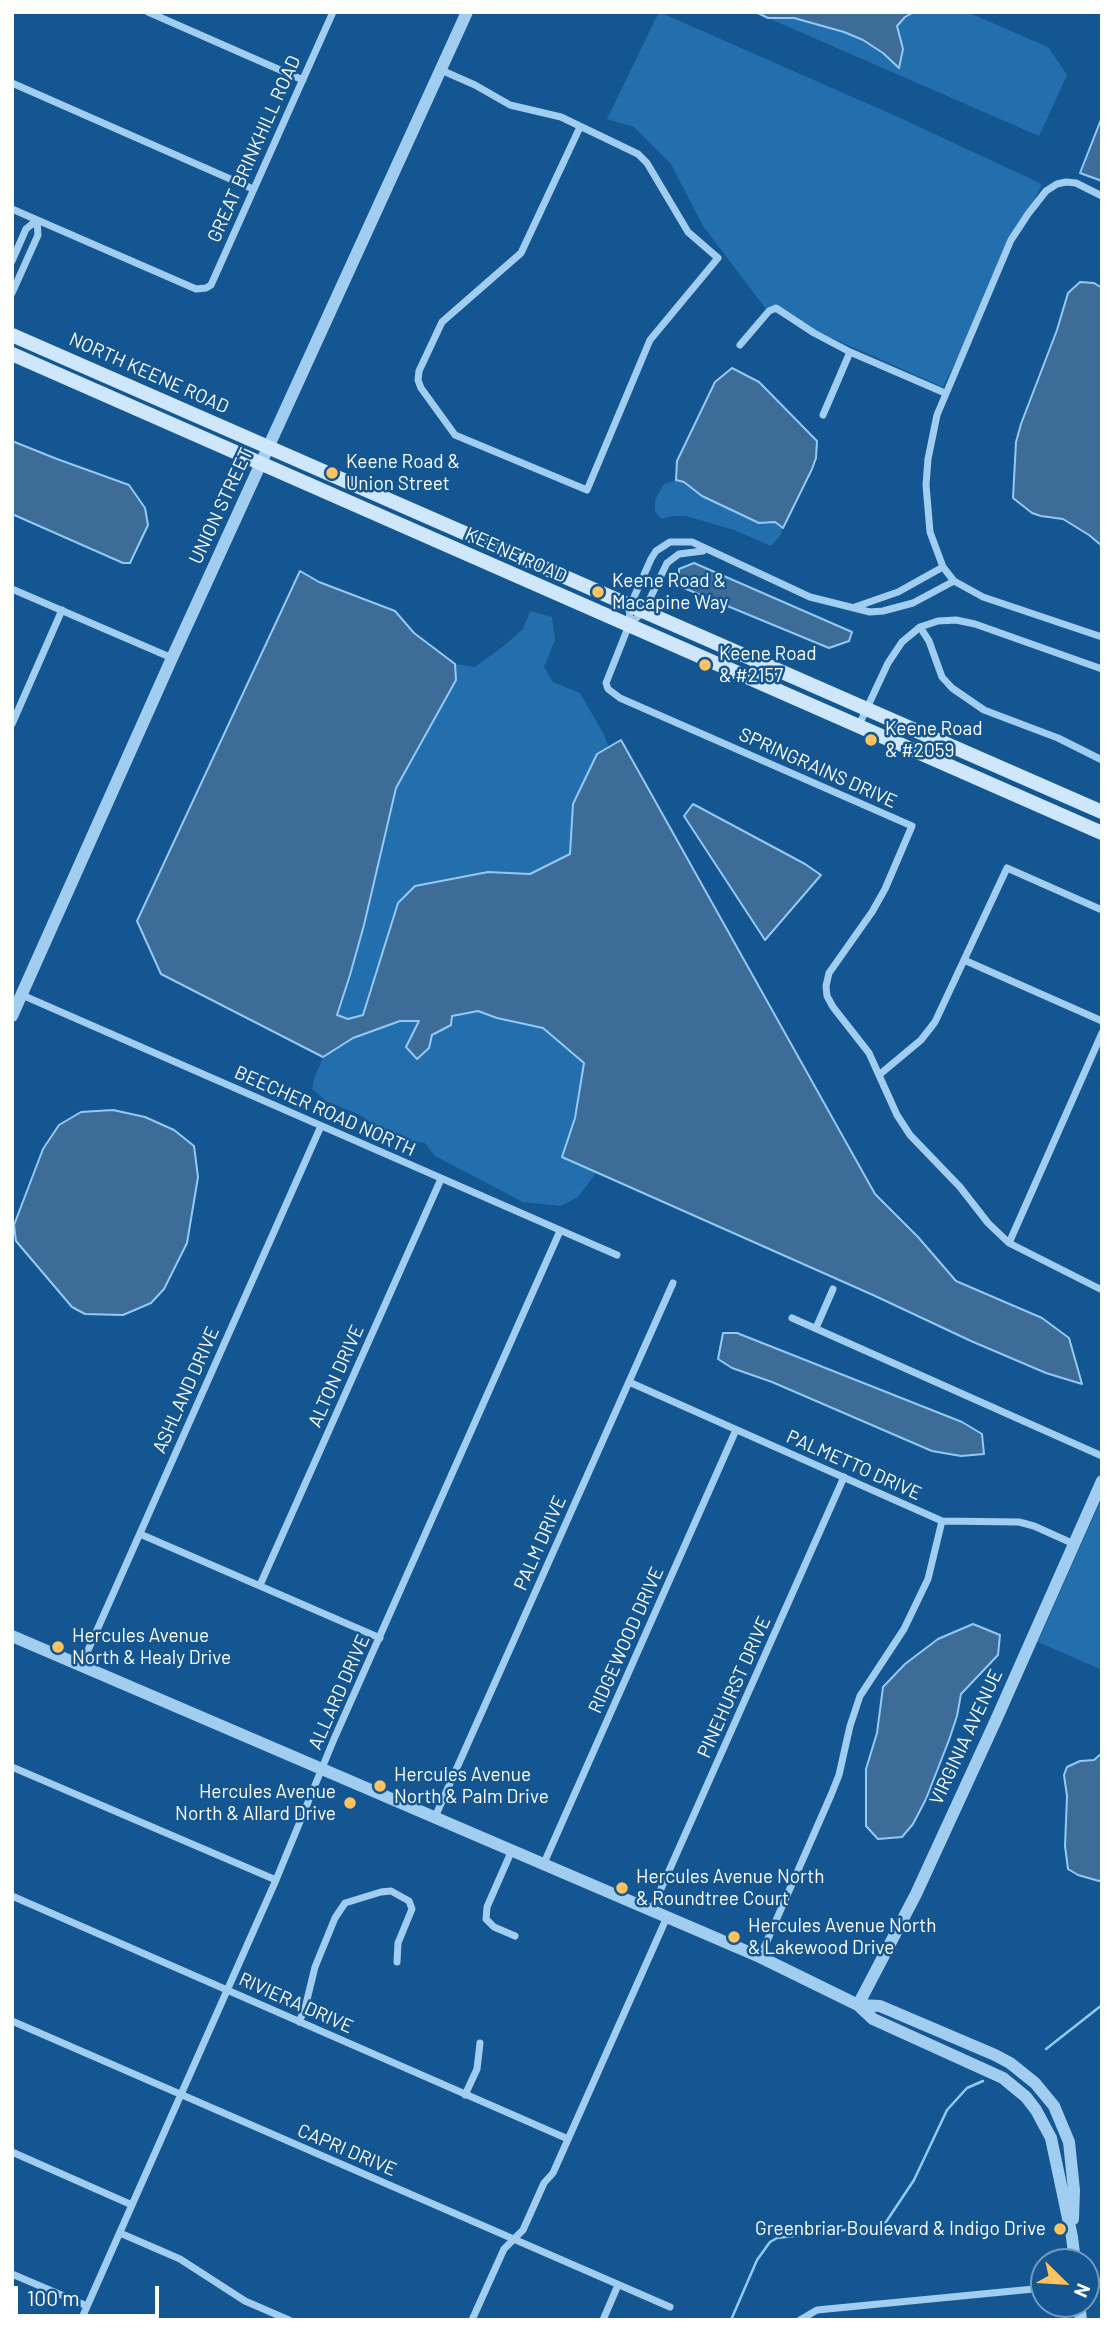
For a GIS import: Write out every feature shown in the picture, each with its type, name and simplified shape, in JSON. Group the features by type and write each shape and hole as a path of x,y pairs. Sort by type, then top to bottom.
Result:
{"main road":[{"name":"NORTH KEENE ROAD","path":"12,335 269,447"},
{"name":"NORTH KEENE ROAD","path":"12,354 261,465"},
{"path":"63,376 106,386 245,448 261,450 269,447"},
{"name":"KEENE ROAD","path":"269,447 1102,812"},
{"path":"261,465 271,462 286,463 379,504 424,515"},
{"name":"KEENE ROAD","path":"261,465 1102,833"}],"street":[{"path":"148,12 303,80"},
{"name":"GREAT BRINKHILL ROAD","path":"37,220 196,289 211,285 333,12"},
{"name":"UNION STREET","path":"12,1016 467,12"},
{"path":"441,70 510,105 561,117 638,154 647,163 688,232 718,258 650,340 587,490 455,435 418,380 419,371 442,322 521,253 580,127"},
{"path":"12,83 253,189"},
{"path":"1102,196 1076,183 1066,182 1046,191 1011,240 945,393 931,438 926,485 930,532 943,567 954,581 983,597 1102,638"},
{"path":"12,209 37,220"},
{"path":"12,261 26,229 37,220"},
{"path":"12,293 38,235 37,220"},
{"path":"740,345 769,311 776,308 850,352 945,393"},
{"path":"823,415 850,352"},
{"path":"629,625 630,606 651,559 663,545 670,542 685,541 810,597 870,612 883,611 921,599 954,581"},
{"path":"629,625 644,611 667,563 687,552 707,551"},
{"path":"854,607 887,597 943,567"},
{"path":"913,585 921,599"},
{"path":"12,589 172,658"},
{"path":"12,724 62,610"},
{"path":"858,726 888,663 902,642 920,627 938,621 975,624 1102,669"},
{"name":"SPRINGRAINS DRIVE","path":"629,625 608,674 606,683 613,694 912,826 885,889 829,973 827,996 869,1054 897,1115 910,1135 960,1187 988,1223 1009,1243 1101,1287"},
{"path":"920,627 929,640 942,677 952,688 984,710 1058,738 1102,760"},
{"path":"879,1075 921,1040 936,1022 1007,868 1102,910"},
{"path":"964,960 1102,1021"},
{"name":"BEECHER ROAD NORTH","path":"22,995 617,1255"},
{"path":"1009,1243 1102,1033"},
{"name":"ASHLAND DRIVE","path":"82,1666 321,1126"},
{"name":"ALTON DRIVE","path":"260,1586 441,1179"},
{"name":"ALLARD DRIVE","path":"81,2320 560,1231"},
{"name":"PALM DRIVE","path":"435,1817 673,1283"},
{"path":"816,1328 833,1289"},
{"path":"792,1318 1102,1456"},
{"name":"PALMETTO DRIVE","path":"629,1382 942,1521 1019,1522 1074,1544"},
{"name":"RIDGEWOOD DRIVE","path":"544,1863 736,1430"},
{"name":"PINEHURST DRIVE","path":"652,1909 844,1476"},
{"name":"VIRGINIA AVENUE","path":"858,2005 916,1894 1102,1481"},
{"path":"760,1957 839,1775 860,1696 904,1629 928,1579 942,1521"},
{"path":"140,1534 380,1638"},
{"path":"12,1636 652,1909 760,1957 858,2005 880,2006 995,2055 1024,2073 1044,2093 1060,2116 1069,2142 1074,2190 1073,2248"},
{"path":"12,1767 276,1880"},
{"path":"512,1849 487,1907 486,1919 494,1927 515,1936"},
{"path":"299,2022 315,1967 335,1918 345,1903 391,1891 409,1901 412,1909 398,1943 397,1962"},
{"name":"RIVIERA DRIVE","path":"12,1896 568,2138"},
{"path":"472,2320 504,2249 523,2230 544,2183 553,2173 667,1916"},
{"name":"CAPRI DRIVE","path":"12,2021 670,2307"},
{"path":"465,2095 477,2069 480,2043"},
{"path":"12,2152 132,2205"},
{"path":"120,2232 180,2259 245,2301 289,2320"},
{"path":"12,2274 87,2306"},
{"path":"603,2320 618,2285"},
{"path":"800,2320 817,2311 1030,2289"}],"shaded area":[{"path":"659,12 898,117 1042,184 943,387 766,309 703,226 671,164 634,127 607,119"},
{"path":"756,12 914,12 897,26 903,49 899,68 883,53 844,32 794,18 768,18"},
{"path":"914,12 967,12 1048,47 1067,75 1039,136 768,18 794,18 844,32 883,53 899,68 903,49 897,26"},
{"path":"1102,117 1102,181 1080,173"},
{"path":"1080,282 1094,283 1102,288 1102,546 1063,519 1032,513 1013,498 1016,442 1021,424 1057,330 1068,293"},
{"path":"732,368 759,382 817,441 812,469 783,528 775,522 759,523 702,496 684,482 676,480 677,461 715,382"},
{"path":"12,441 129,485 145,508 148,525 130,563 123,563 12,514"},
{"path":"679,479 702,496 759,523 775,522 783,528 780,536 771,546 734,530 686,516 662,519 655,512 655,500 664,484"},
{"path":"694,563 852,632 849,641 829,648 679,586 679,569"},
{"path":"300,571 319,582 395,611 414,633 455,664 456,680 396,788 364,925 337,1015 348,1019 363,1015 398,903 415,886 488,872 530,874 570,854 573,804 597,754 621,740 875,1194 918,1237 956,1281 1042,1318 1069,1338 1082,1384 1046,1373 971,1341 562,1157 575,1118 584,1063 543,1028 478,1011 452,1016 451,1025 432,1035 429,1048 417,1059 406,1047 419,1021 400,1021 353,1038 323,1057 161,974 137,921"},
{"path":"530,611 552,617 555,640 544,667 553,682 580,693 609,747 597,754 573,804 570,854 530,874 488,872 398,903 363,1015 348,1019 336,1015 364,925 396,788 456,680 455,664 475,667 523,629"},
{"path":"693,804 821,875 765,940 684,816"},
{"path":"478,1011 543,1028 584,1063 575,1118 562,1157 596,1173 578,1197 561,1206 523,1202 435,1156 425,1143 397,1139 358,1114 326,1101 312,1089 323,1057 353,1038 400,1021 420,1021 429,1048 432,1035 451,1025 452,1016"},
{"path":"113,1110 145,1117 174,1130 194,1146 198,1177 187,1243 164,1289 151,1303 123,1315 85,1314 72,1307 16,1241 14,1225 43,1149 59,1125 81,1112"},
{"path":"723,1333 737,1333 962,1422 982,1434 984,1454 961,1456 932,1451 772,1382 732,1368 718,1359"},
{"path":"1102,1498 1102,1670 1038,1642"},
{"path":"973,1624 1000,1635 998,1655 961,1694 949,1740 926,1799 913,1824 902,1837 878,1839 866,1826 866,1769 877,1733 883,1687 905,1664 938,1639"},
{"path":"1102,1753 1102,1880 1099,1881 1068,1869 1065,1846 1067,1796 1064,1775 1067,1767 1080,1761 1094,1760"}],"waterway":[{"path":"1046,2049 1102,2005"},
{"path":"731,2320 757,2260 770,2242 777,2238 861,2228 886,2222 914,2180 947,2110 967,2088 983,2081"}],"place":[{"name":"Keene Road & Union Street","path":"332,473"},
{"name":"Keene Road & Macapine Way","path":"598,592"},
{"name":"Keene Road & #2157","path":"705,665"},
{"name":"Keene Road & #2059","path":"871,740"},
{"name":"Hercules Avenue North & Healy Drive","path":"58,1647"},
{"name":"Hercules Avenue North & Palm Drive","path":"380,1786"},
{"name":"Hercules Avenue North & Allard Drive","path":"350,1803"},
{"name":"Hercules Avenue North & Roundtree Court","path":"622,1888"},
{"name":"Hercules Avenue North & Lakewood Drive","path":"734,1937"},
{"name":"Greenbriar Boulevard & Indigo Drive","path":"1060,2229"}]}
